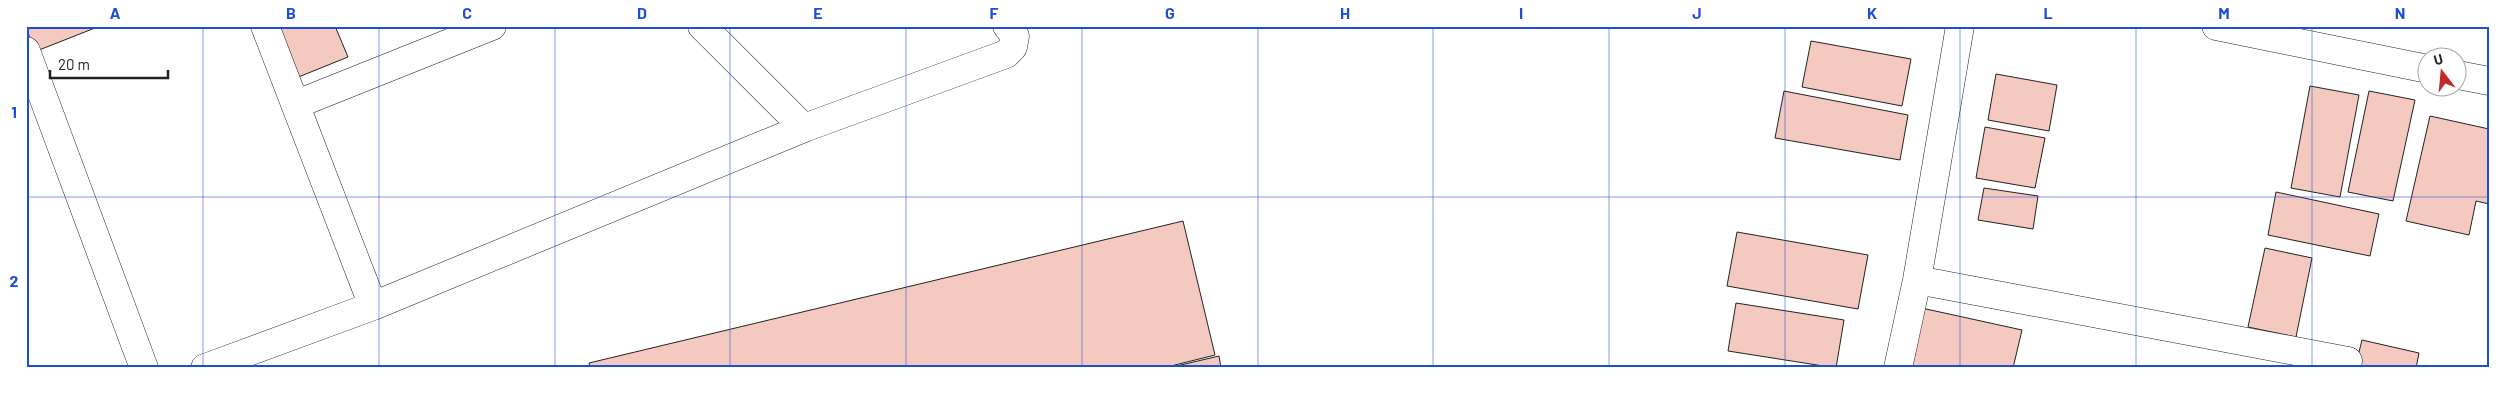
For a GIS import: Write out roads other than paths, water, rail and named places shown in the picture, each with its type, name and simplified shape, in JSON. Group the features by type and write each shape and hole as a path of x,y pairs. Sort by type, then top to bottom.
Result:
{"street":[{"path":"265,26 297,104 373,306"},
{"path":"297,104 492,26"},
{"path":"702,26 804,128"},
{"path":"205,368 373,306 804,128 1006,54 1013,47 1015,36 1007,26"},
{"path":"1898,368 1917,280 1960,26"},
{"path":"2216,26 2418,67"},
{"path":"26,51 144,368"},
{"path":"2468,77 2489,81"},
{"path":"1917,280 2348,361"}]}
